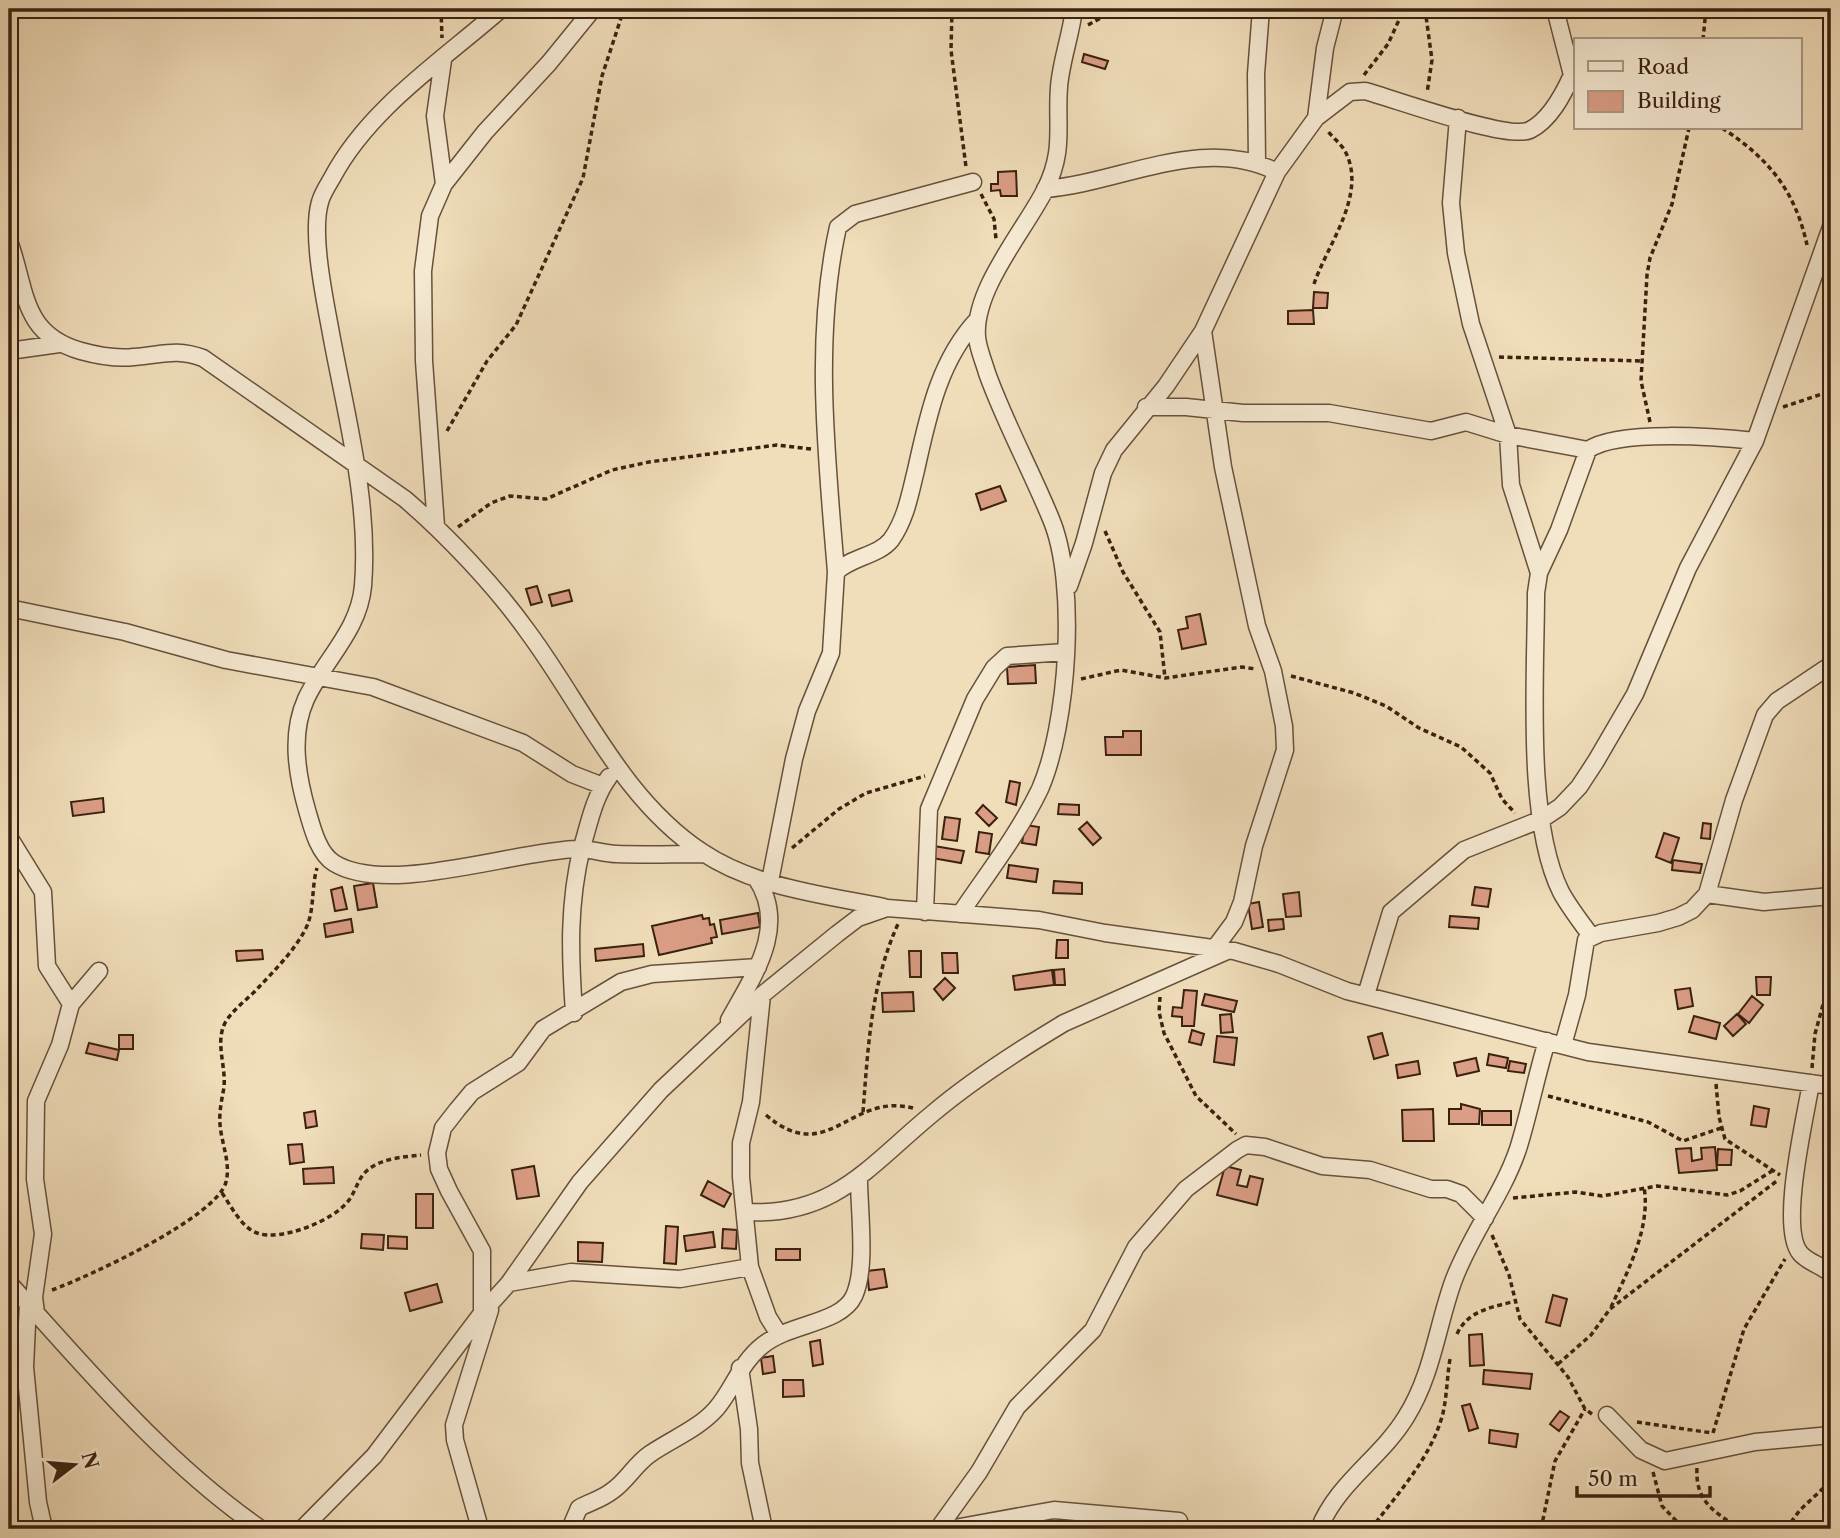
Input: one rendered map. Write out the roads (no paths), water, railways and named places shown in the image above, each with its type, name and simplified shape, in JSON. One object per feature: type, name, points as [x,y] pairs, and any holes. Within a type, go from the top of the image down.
[{"type":"street","points":[[501,9],[443,61],[404,91],[348,149],[319,202],[319,269],[355,465],[363,541],[363,589],[347,634],[305,701],[296,757],[304,798],[321,849],[331,862],[355,874],[376,876],[477,864],[547,850],[582,848],[611,854],[704,853]]},
{"type":"street","points":[[441,532],[424,361],[424,253],[430,216],[444,184],[485,132],[549,63],[593,9]]},
{"type":"street","points":[[960,914],[1039,789],[1051,758],[1062,684],[1068,589],[1063,554],[1052,521],[982,358],[976,338],[978,319],[999,264],[1045,189],[1061,137],[1059,86],[1074,9]]},
{"type":"street","points":[[1257,162],[1256,74],[1261,9]]},
{"type":"street","points":[[1316,118],[1325,48],[1335,9]]},
{"type":"street","points":[[1068,589],[1096,506],[1103,473],[1114,450],[1166,386],[1203,331],[1276,172],[1316,118],[1350,92],[1365,92],[1502,133],[1516,134],[1530,130],[1557,103],[1572,75],[1555,9]]},
{"type":"street","points":[[443,61],[435,116],[444,184]]},
{"type":"street","points":[[1458,118],[1451,203],[1454,240],[1471,324],[1508,435],[1511,485],[1539,573],[1534,822],[1561,892],[1591,936]]},
{"type":"street","points":[[1045,189],[1073,187],[1177,159],[1257,162],[1276,172]]},
{"type":"street","points":[[721,1034],[765,952],[770,926],[763,879],[774,862],[807,711],[831,653],[836,572],[826,451],[825,333],[838,227],[855,214],[973,182]]},
{"type":"street","points":[[1366,995],[1391,912],[1464,850],[1534,822],[1579,787],[1635,694],[1688,568],[1755,442],[1831,227]]},
{"type":"street","points":[[9,241],[30,313],[38,326],[59,344],[103,357],[133,358],[180,350],[203,358],[405,499],[441,532],[527,631],[617,767],[655,813],[704,853],[763,879],[887,908],[1039,920],[1222,950],[1279,964],[1366,995],[1588,1052],[1715,1072],[1831,1086]]},
{"type":"street","points":[[836,572],[889,542],[898,528],[907,511],[927,421],[944,366],[960,338],[978,319]]},
{"type":"street","points":[[746,1212],[793,1211],[824,1199],[859,1179],[933,1113],[1064,1023],[1162,981],[1222,950],[1242,902],[1254,846],[1285,750],[1284,726],[1273,671],[1257,626],[1234,519],[1203,331]]},
{"type":"street","points":[[9,351],[59,344]]},
{"type":"street","points":[[1146,408],[1242,413],[1329,413],[1431,431],[1466,422],[1508,435],[1588,450],[1606,441],[1655,438],[1705,437],[1755,442]]},
{"type":"street","points":[[1539,573],[1559,530],[1588,450]]},
{"type":"street","points":[[9,608],[125,632],[226,660],[373,687],[523,743],[572,774],[603,786]]},
{"type":"street","points":[[925,912],[926,829],[929,809],[975,699],[1000,660],[1007,656],[1065,652]]},
{"type":"street","points":[[1319,1529],[1336,1496],[1382,1449],[1406,1417],[1435,1348],[1453,1283],[1470,1244],[1497,1198],[1518,1148],[1532,1091],[1577,995],[1582,948],[1591,936],[1678,917],[1692,910],[1707,894],[1737,788],[1765,715],[1777,701],[1831,665]]},
{"type":"street","points":[[575,1013],[571,903],[574,874],[603,786],[617,767]]},
{"type":"street","points":[[9,837],[43,892],[47,966],[71,1004]]},
{"type":"street","points":[[1707,894],[1764,902],[1831,896]]},
{"type":"street","points":[[302,1529],[374,1456],[509,1283],[580,1182],[661,1090],[762,995],[858,918],[887,908]]},
{"type":"street","points":[[477,1529],[478,1521],[455,1440],[454,1425],[487,1308],[482,1251],[439,1169],[437,1153],[443,1128],[472,1092],[518,1063],[543,1029],[636,976],[758,967]]},
{"type":"street","points":[[44,1529],[38,1503],[25,1367],[43,1234],[35,1180],[34,1113],[71,1004],[99,971]]},
{"type":"street","points":[[762,995],[751,1102],[741,1143],[741,1177],[750,1267],[768,1317],[778,1333]]},
{"type":"street","points":[[1811,1083],[1792,1198],[1793,1241],[1805,1258],[1831,1274]]},
{"type":"street","points":[[938,1529],[979,1472],[1017,1407],[1093,1330],[1136,1247],[1200,1175],[1246,1145],[1291,1153],[1340,1169],[1389,1174],[1431,1189],[1447,1189],[1461,1194],[1485,1218]]},
{"type":"street","points":[[570,1529],[579,1508],[612,1491],[651,1454],[689,1431],[714,1411],[728,1393],[740,1368],[778,1333],[836,1315],[848,1307],[860,1280],[859,1179]]},
{"type":"street","points":[[509,1283],[572,1272],[680,1279],[750,1267]]},
{"type":"street","points":[[9,1283],[33,1304],[134,1419],[225,1502],[261,1529]]},
{"type":"street","points":[[740,1368],[747,1410],[750,1463],[764,1529]]},
{"type":"street","points":[[1607,1415],[1651,1455],[1665,1461],[1755,1442],[1831,1435]]},
{"type":"street","points":[[949,1529],[1054,1510],[1179,1521]]}]
